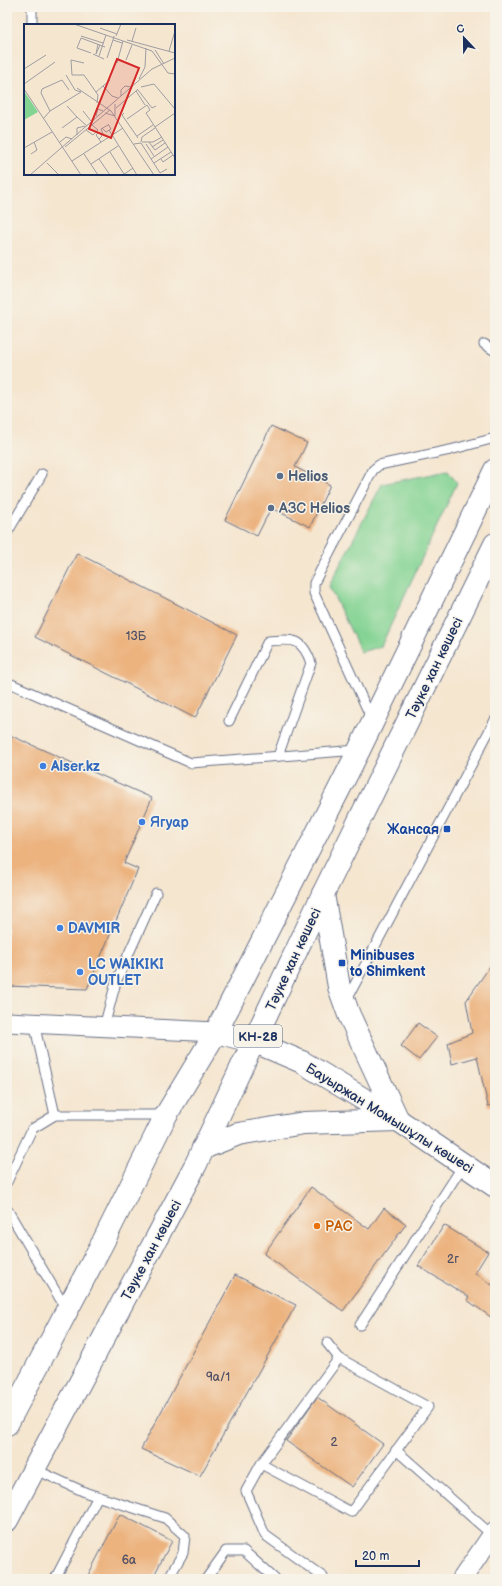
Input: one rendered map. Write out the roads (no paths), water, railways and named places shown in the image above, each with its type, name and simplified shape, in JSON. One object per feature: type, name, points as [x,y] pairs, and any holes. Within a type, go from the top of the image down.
[{"type":"main road","name":"КН-28","points":[[8,1417],[67,1311],[166,1115],[216,1032],[373,722],[495,470]]},
{"type":"main road","name":"Тәуке хан көшесі","points":[[7,1520],[196,1164],[323,894],[495,544]]},
{"type":"main road","points":[[203,1148],[238,1134],[304,1123],[398,1120],[338,987],[323,894]]},
{"type":"main road","name":"Бауыржан Момышұлы көшесі","points":[[216,1032],[254,1042],[302,1062],[398,1120],[495,1186]]},
{"type":"street","points":[[7,1022],[216,1032]]},
{"type":"street","points":[[462,1579],[494,1535]]},
{"type":"lane","points":[[32,7],[32,24]]},
{"type":"lane","points":[[484,344],[495,351]]},
{"type":"lane","points":[[373,722],[314,593],[314,583],[373,470],[379,465],[450,450],[495,438]]},
{"type":"lane","points":[[7,533],[42,474]]},
{"type":"lane","points":[[230,721],[268,640],[296,641],[306,649],[311,663],[278,756]]},
{"type":"lane","points":[[7,682],[191,763],[359,750]]},
{"type":"lane","points":[[345,1003],[495,720]]},
{"type":"lane","points":[[104,1027],[116,982],[156,893]]},
{"type":"lane","points":[[34,1023],[55,1115]]},
{"type":"lane","points":[[7,1182],[32,1129],[55,1115],[166,1115]]},
{"type":"lane","points":[[360,1325],[464,1164]]},
{"type":"lane","points":[[7,1208],[67,1311]]},
{"type":"lane","points":[[261,1464],[351,1512],[428,1407],[339,1358],[327,1343]]},
{"type":"lane","points":[[323,1577],[265,1535],[246,1491],[261,1464],[339,1358]]},
{"type":"lane","points":[[396,1450],[494,1535]]},
{"type":"lane","points":[[34,1469],[98,1496],[165,1518],[185,1536],[183,1553],[168,1579]]},
{"type":"lane","points":[[55,1579],[98,1496]]},
{"type":"lane","points":[[206,1579],[226,1551],[244,1551],[275,1579]]},
{"type":"place","name":"Helios","points":[[280,476]]},
{"type":"place","name":"АЗС Helios","points":[[271,508]]},
{"type":"place","name":"Alser.kz","points":[[43,766]]},
{"type":"place","name":"Ягуар","points":[[142,822]]},
{"type":"place","name":"Жансая","points":[[447,829]]},
{"type":"place","name":"DAVMIR","points":[[60,928]]},
{"type":"place","name":"Minibuses to Shimkent","points":[[342,963]]},
{"type":"place","name":"LC WAIKIKI OUTLET","points":[[80,972]]},
{"type":"place","name":"РАС","points":[[317,1226]]}]
